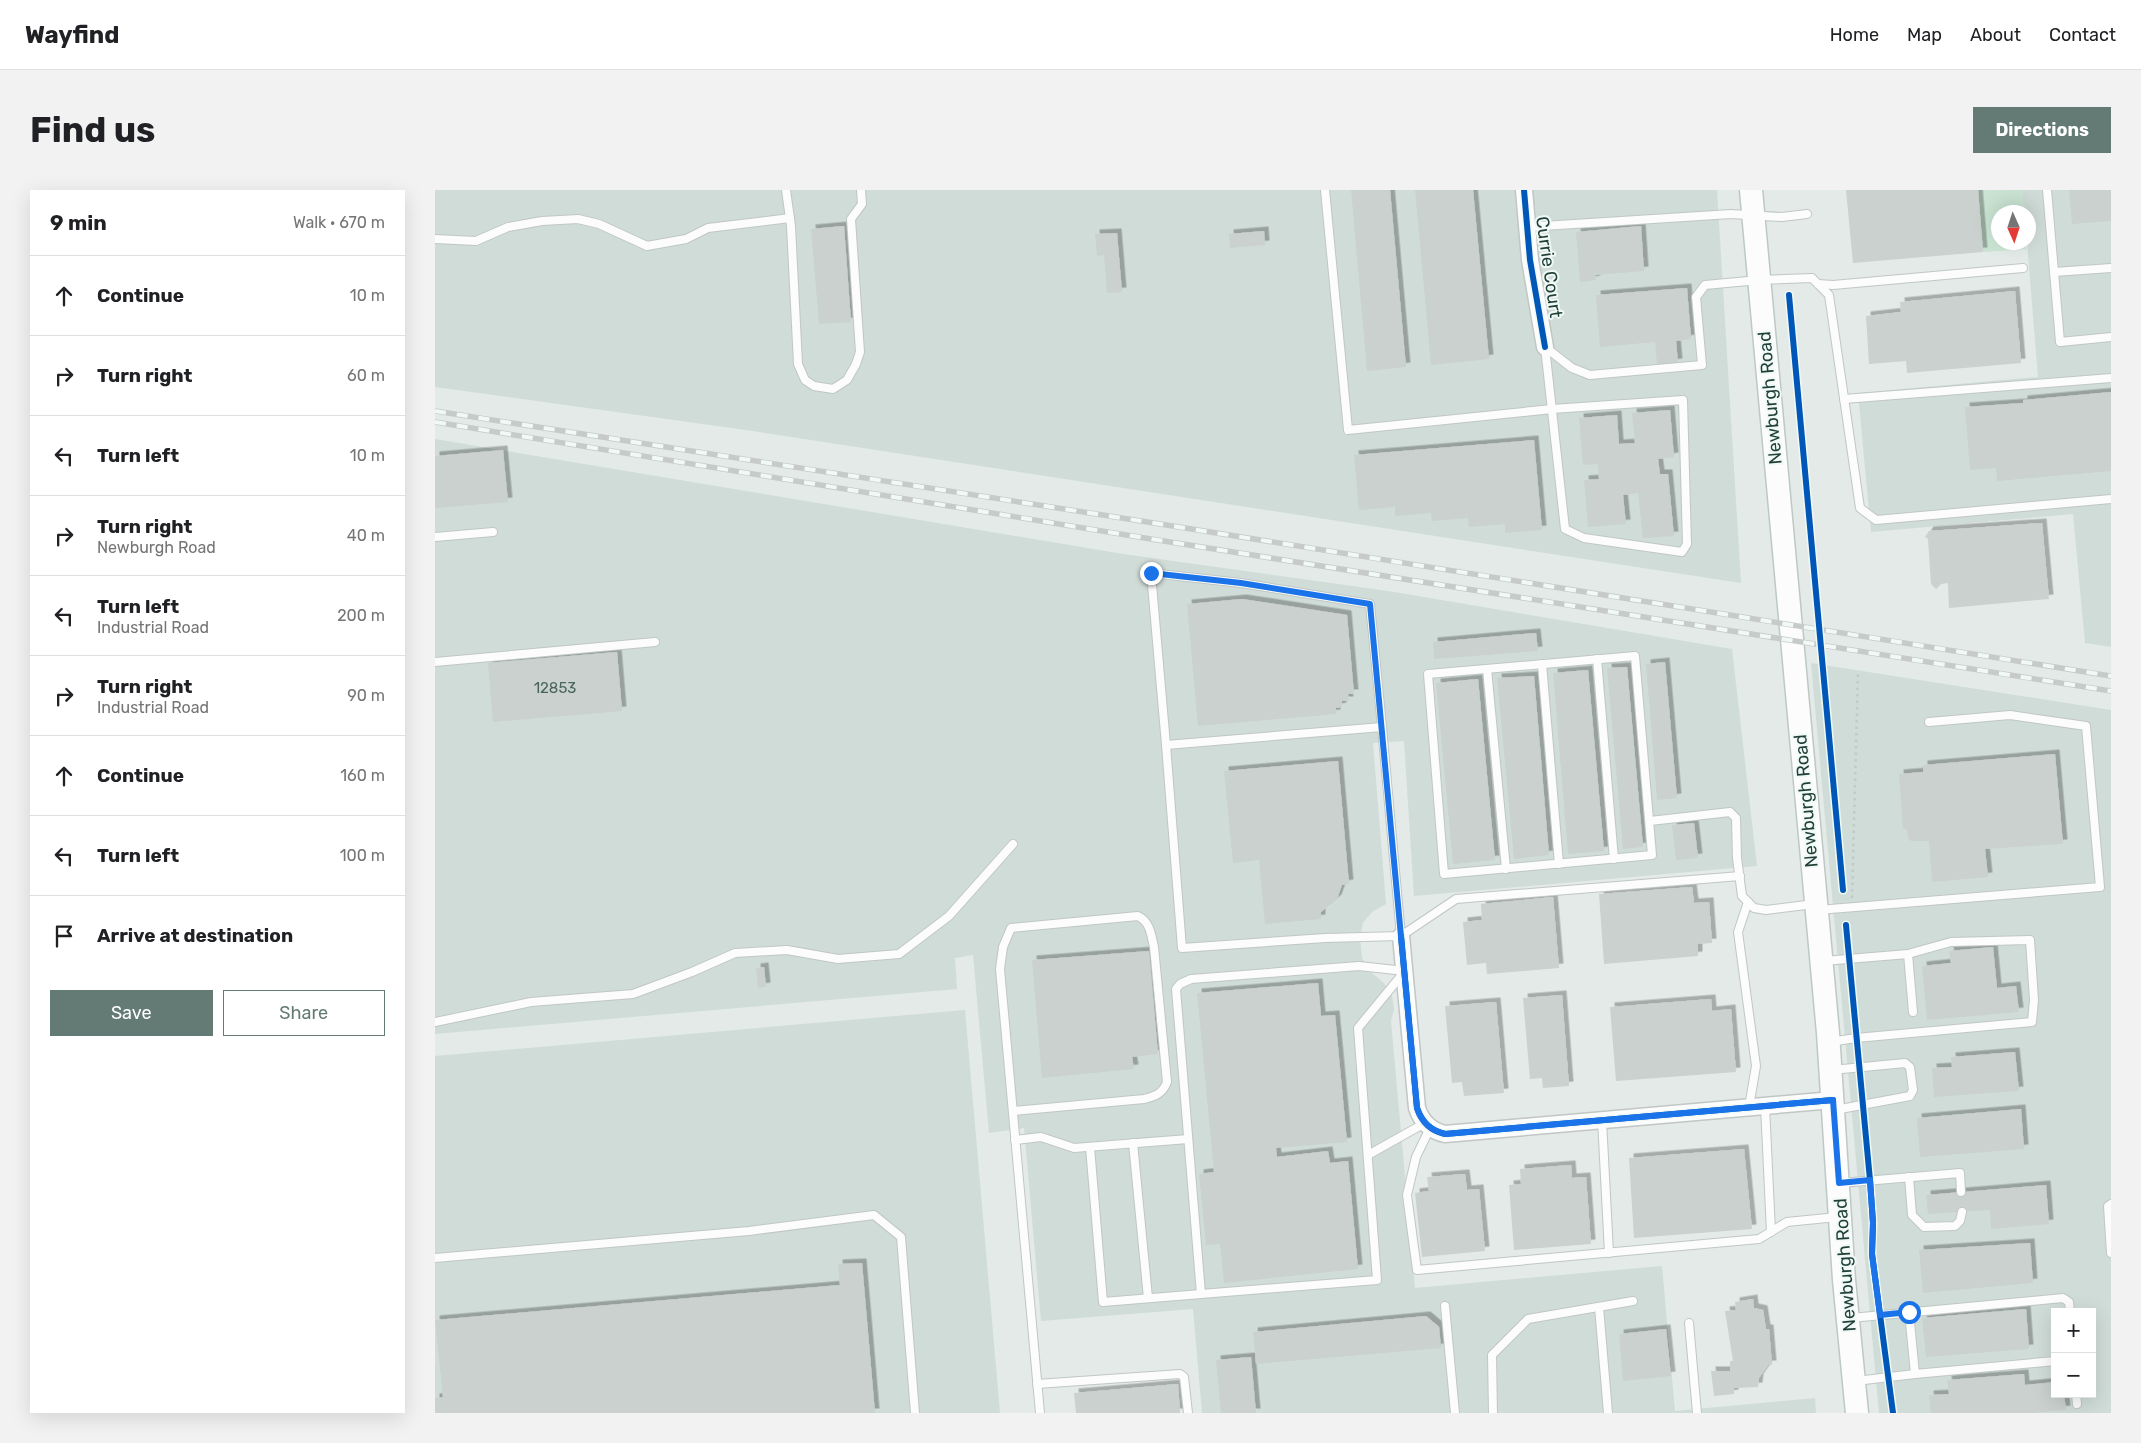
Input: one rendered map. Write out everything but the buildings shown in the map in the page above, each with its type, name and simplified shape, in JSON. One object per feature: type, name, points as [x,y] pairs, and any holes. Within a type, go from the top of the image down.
[{"type":"main road","name":"Newburgh Road","points":[[1751,190],[1821,961],[1857,1413]]},
{"type":"street","name":"Currie Court","points":[[1524,190],[1530,260],[1545,347]]},
{"type":"street","points":[[1401,936],[1417,1108],[1427,1126],[1445,1134],[1757,1107],[1833,1105]]},
{"type":"lane","points":[[786,190],[790,218],[798,364],[805,380],[814,386],[833,389],[847,380],[860,352],[851,219],[862,204],[861,190]]},
{"type":"lane","points":[[1325,190],[1348,430],[1552,408],[1683,400],[1687,544],[1682,552],[1584,538],[1565,529],[1552,408],[1545,347]]},
{"type":"lane","points":[[2047,190],[2060,342],[2111,337]]},
{"type":"lane","points":[[1527,227],[1731,214],[1754,217],[1782,217],[1807,214]]},
{"type":"lane","points":[[435,239],[476,241],[508,226],[542,221],[578,219],[599,224],[647,246],[685,239],[708,228],[790,218]]},
{"type":"lane","points":[[1818,284],[2023,268]]},
{"type":"lane","points":[[2054,272],[2111,268]]},
{"type":"lane","points":[[1545,347],[1572,368],[1590,375],[1702,365],[1696,297],[1705,285],[1812,278],[1829,295],[1860,508],[1876,520],[2111,499]]},
{"type":"lane","points":[[1844,399],[2111,378]]},
{"type":"lane","points":[[435,537],[493,532]]},
{"type":"lane","points":[[1401,936],[1370,604],[1241,583],[1151,573],[1182,948],[1325,938],[1401,936],[1456,899],[1740,876]]},
{"type":"lane","points":[[435,662],[655,642]]},
{"type":"lane","points":[[1635,656],[1652,855],[1444,874],[1428,674],[1597,659],[1635,656]]},
{"type":"lane","points":[[1597,659],[1614,859]]},
{"type":"lane","points":[[1542,664],[1559,864]]},
{"type":"lane","points":[[1487,669],[1506,869]]},
{"type":"lane","points":[[1650,821],[1730,812],[1737,818],[1742,896],[1754,908],[1766,910],[1851,907],[2100,887],[2085,726],[2010,715],[1929,722]]},
{"type":"lane","points":[[1166,745],[1382,727]]},
{"type":"lane","points":[[435,1022],[531,1002],[633,994],[692,972],[735,953],[787,950],[838,959],[899,954],[949,916],[1013,844]]},
{"type":"lane","points":[[1748,902],[1738,932],[1756,1066],[1757,1107],[1771,1232]]},
{"type":"lane","points":[[1013,1112],[1145,1099],[1156,1096],[1165,1089],[1167,1082],[1154,947],[1150,929],[1145,920],[1138,916],[1011,928],[1003,947],[1000,969],[1040,1413]]},
{"type":"lane","points":[[1821,961],[1908,954],[1951,942],[2029,940],[2034,1000],[2033,1022],[1828,1042]]},
{"type":"lane","points":[[1908,954],[1913,1012]]},
{"type":"lane","points":[[1201,1294],[1176,989],[1191,979],[1359,966],[1405,971]]},
{"type":"lane","points":[[1090,1146],[1103,1302],[1377,1280],[1358,1028],[1405,971]]},
{"type":"lane","points":[[1830,1070],[1905,1063],[1910,1067],[1913,1090],[1910,1096],[1833,1105]]},
{"type":"lane","points":[[1603,1120],[1609,1253]]},
{"type":"lane","points":[[1367,1155],[1427,1126]]},
{"type":"lane","points":[[1427,1126],[1416,1157],[1407,1195],[1417,1270],[1759,1239],[1787,1222],[1841,1216]]},
{"type":"lane","points":[[1015,1140],[1041,1137],[1074,1148],[1188,1139]]},
{"type":"lane","points":[[1133,1143],[1148,1298]]},
{"type":"lane","points":[[1839,1183],[1959,1172],[1961,1192]]},
{"type":"lane","points":[[1909,1177],[1912,1215],[1924,1227],[1955,1226],[1960,1221],[1962,1212]]},
{"type":"lane","points":[[2111,1204],[2108,1206],[2111,1253]]},
{"type":"lane","points":[[435,1258],[749,1231],[875,1215],[901,1237],[915,1413]]},
{"type":"lane","points":[[1848,1318],[2063,1298],[2069,1302],[2070,1308]]},
{"type":"lane","points":[[1493,1413],[1492,1355],[1528,1319],[1633,1301]]},
{"type":"lane","points":[[1445,1306],[1455,1413]]},
{"type":"lane","points":[[1599,1307],[1608,1413]]},
{"type":"lane","points":[[1909,1312],[1915,1374]]},
{"type":"lane","points":[[1689,1323],[1697,1413]]},
{"type":"lane","points":[[1854,1382],[1915,1374],[2051,1361]]},
{"type":"lane","points":[[1037,1384],[1180,1374],[1184,1377],[1188,1413]]},
{"type":"lane","points":[[2076,1398],[2077,1404]]},
{"type":"path","points":[[1851,907],[1858,672]]},
{"type":"shaded area","points":[[435,190],[1717,190],[1741,583],[746,430],[435,387]]},
{"type":"shaded area","points":[[2022,190],[2111,190],[2111,647],[2085,643],[2073,514],[1871,532],[1858,393],[2038,377],[2028,250],[2036,250],[2036,205],[2023,205]]},
{"type":"shaded area","points":[[435,439],[1123,554],[1388,591],[1732,649],[1757,866],[1414,896],[1404,741],[1373,743],[1386,904],[1372,912],[1363,923],[1360,937],[1362,958],[1372,973],[1384,983],[1392,996],[1394,1009],[1391,1021],[1415,1288],[1662,1266],[1675,1411],[1815,1398],[1816,1413],[1202,1413],[1193,1309],[1041,1321],[1024,1128],[989,1133],[973,955],[955,958],[957,989],[435,1034]]},
{"type":"shaded area","points":[[1811,663],[2111,710],[2111,1413],[1879,1413]]},
{"type":"shaded area","points":[[965,1010],[1000,1413],[435,1413],[435,1056]]},
{"type":"green space","points":[[1978,190],[2022,190],[2023,205],[1991,205],[1991,250],[2012,250],[1983,252]]},
{"type":"railway","points":[[435,411],[1154,523],[2111,676]]},
{"type":"railway","points":[[435,422],[1151,539],[2111,691]]},
{"type":"cycle path","points":[[1524,190],[1530,260],[1545,347]]},
{"type":"cycle path","points":[[1789,295],[1843,890]]},
{"type":"cycle path","points":[[1846,925],[1870,1180],[1873,1223],[1872,1254],[1893,1413]]},
{"type":"cycle path","points":[[1401,936],[1417,1108],[1424,1122],[1440,1133],[1833,1100]]},
{"type":"route","points":[[1151,573],[1241,583],[1370,604],[1417,1108],[1420,1116],[1430,1128],[1445,1134],[1833,1100],[1839,1183],[1870,1180],[1873,1223],[1872,1254],[1880,1315],[1909,1312]]}]
